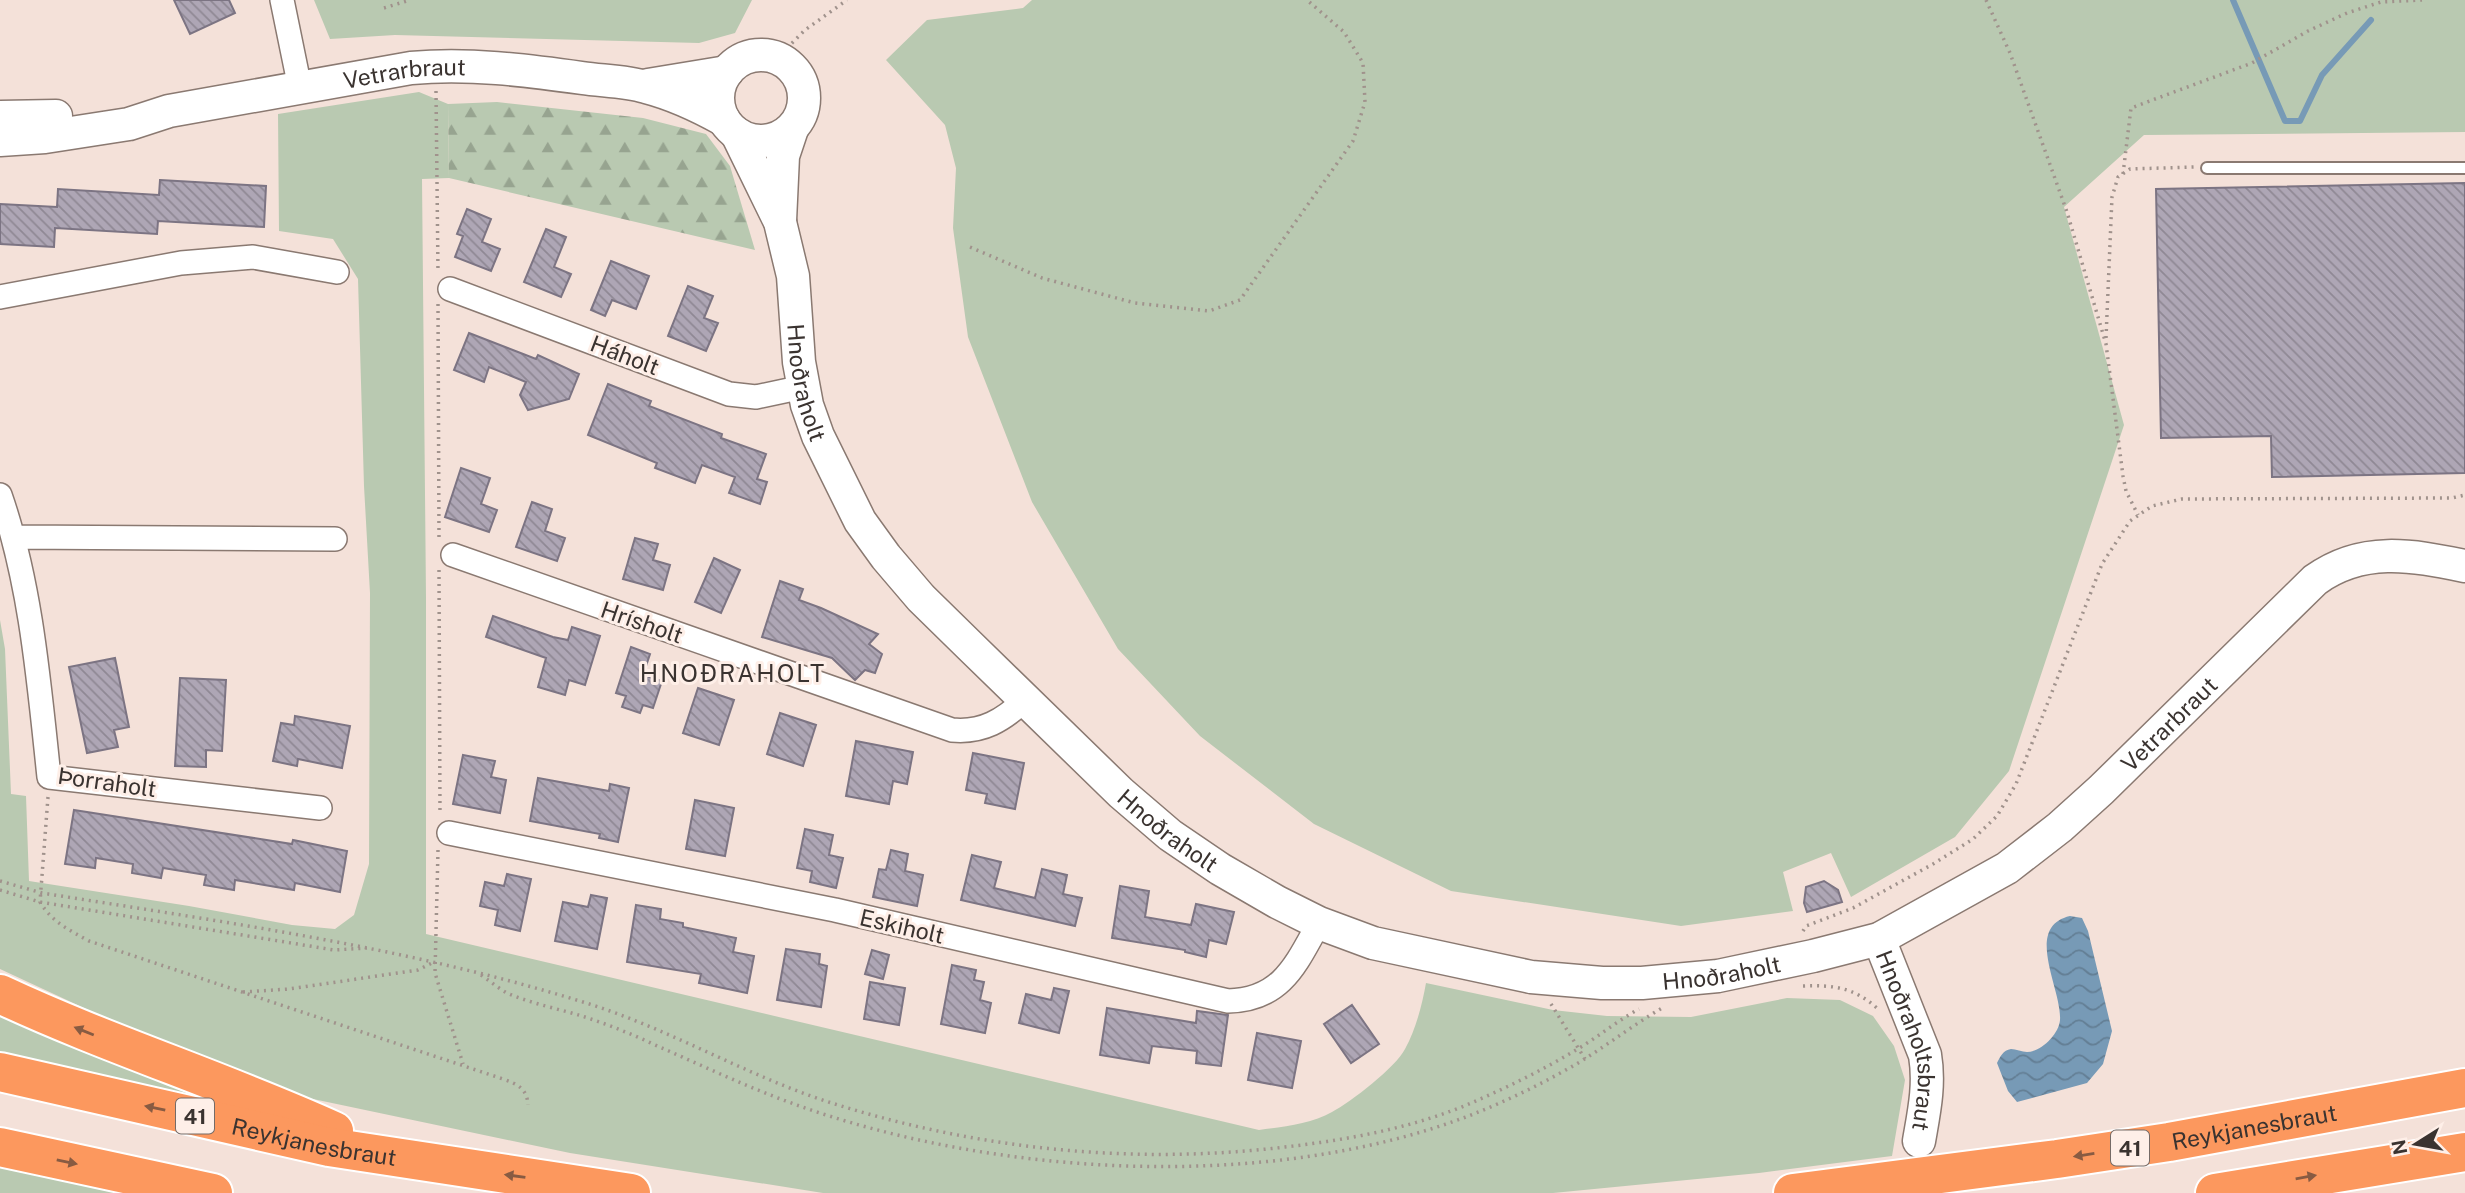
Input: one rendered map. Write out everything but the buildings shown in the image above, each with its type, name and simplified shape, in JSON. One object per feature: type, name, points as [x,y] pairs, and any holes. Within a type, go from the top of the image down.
[{"type":"highway","points":[[0,994],[46,1016],[264,1099],[390,1156]]},
{"type":"highway","name":"Reykjanesbraut","points":[[0,1073],[329,1147],[631,1193]]},
{"type":"highway","name":"Reykjanesbraut","points":[[1793,1193],[2082,1156],[2465,1088]]},
{"type":"highway","points":[[0,1147],[213,1193]]},
{"type":"highway","points":[[2215,1193],[2465,1152]]},
{"type":"street","points":[[282,0],[300,88]]},
{"type":"street","name":"Vetrarbraut","points":[[644,86],[727,72],[745,58],[755,55],[776,58]]},
{"type":"street","points":[[776,58],[792,68],[803,86],[804,107],[792,129]]},
{"type":"street","name":"Vetrarbraut","points":[[0,140],[45,137],[129,124],[169,111],[436,66],[510,69],[644,86],[704,109],[748,140],[760,142],[783,136],[792,129]]},
{"type":"street","points":[[727,72],[720,83],[718,96],[719,108],[731,127]]},
{"type":"street","name":"Vetrarbraut","points":[[0,117],[32,118],[128,109],[169,111]]},
{"type":"street","name":"Hnoðraholt","points":[[731,127],[780,222],[793,276],[803,387],[818,436],[867,530],[921,598],[1121,793],[1170,835],[1220,869],[1319,923],[1373,943],[1531,977],[1602,983],[1642,983],[1718,976],[1879,939]]},
{"type":"street","name":"Hnoðraholt","points":[[780,222],[783,156],[792,129]]},
{"type":"street","points":[[0,297],[181,263],[253,257],[337,272]]},
{"type":"street","name":"Háholt","points":[[442,286],[729,394],[756,397],[803,387]]},
{"type":"street","name":"Þorraholt","points":[[0,495],[14,537],[37,673],[49,777],[320,807]]},
{"type":"street","points":[[14,537],[335,540]]},
{"type":"street","name":"Hrísholt","points":[[444,555],[952,730],[973,731],[990,726],[1026,700]]},
{"type":"street","name":"Vetrarbraut","points":[[1879,939],[2007,868],[2060,827],[2328,570],[2358,558],[2385,555],[2465,566]]},
{"type":"street","name":"Eskiholt","points":[[442,831],[835,910],[1228,1001],[1248,999],[1278,986],[1295,966],[1319,923]]},
{"type":"street","name":"Hnoðraholtsbraut","points":[[1879,939],[1925,1055],[1927,1090],[1919,1141]]},
{"type":"lane","points":[[2207,169],[2465,168]]},
{"type":"path","points":[[384,8],[410,0]]},
{"type":"path","points":[[776,58],[805,30],[847,0]]},
{"type":"path","points":[[970,247],[1042,278],[1135,303],[1209,311],[1240,300],[1353,141],[1365,102],[1363,62],[1344,32],[1307,0]]},
{"type":"path","points":[[1986,0],[2010,53],[2067,212],[2106,344],[2123,476],[2126,491],[2138,515]]},
{"type":"path","points":[[2123,174],[2131,108],[2264,57],[2308,31],[2347,13],[2381,2],[2422,0]]},
{"type":"path","points":[[436,66],[442,286],[444,555],[442,831],[434,962],[463,1065]]},
{"type":"path","points":[[2106,344],[2112,197],[2118,177],[2130,169],[2207,169]]},
{"type":"path","points":[[1853,908],[1973,839],[1997,816],[2016,784],[2102,564],[2130,521],[2138,515],[2152,506],[2182,499],[2452,498],[2465,495]]},
{"type":"path","points":[[49,777],[40,902],[62,927],[89,941],[519,1085],[527,1095],[528,1105]]},
{"type":"path","points":[[0,881],[42,893],[374,948],[477,972],[609,1010],[771,1080],[835,1104],[916,1127],[1036,1148],[1147,1156],[1252,1151],[1334,1142],[1413,1124],[1462,1106],[1578,1049],[1618,1020],[1641,1008]]},
{"type":"path","points":[[0,890],[40,902],[334,950],[374,948]]},
{"type":"path","points":[[240,993],[289,989],[418,970],[434,962]]},
{"type":"path","points":[[477,972],[506,992],[632,1034],[796,1105],[845,1120],[930,1142],[1027,1159],[1123,1166],[1214,1167],[1289,1160],[1347,1151],[1418,1133],[1471,1115],[1585,1059],[1664,1007]]},
{"type":"path","points":[[1545,994],[1585,1059]]},
{"type":"green space","points":[[314,0],[752,0],[735,33],[699,43],[395,35],[330,39]]},
{"type":"green space","points":[[1032,0],[2465,0],[2465,132],[2144,135],[2064,207],[2124,425],[2009,771],[1955,837],[1851,897],[1831,853],[1783,872],[1793,911],[1681,926],[1451,891],[1314,824],[1200,736],[1118,649],[1032,502],[968,337],[953,228],[956,168],[945,125],[886,60],[927,20],[1023,8]]},
{"type":"green space","points":[[419,92],[448,104],[449,178],[422,179],[426,934],[1259,1130],[1297,1124],[1324,1116],[1372,1084],[1400,1056],[1409,1041],[1426,983],[1553,1010],[1607,1016],[1691,1017],[1787,998],[1840,1000],[1873,1016],[1894,1046],[1905,1080],[1892,1156],[1759,1173],[1553,1193],[823,1193],[570,1153],[294,1095],[168,1047],[0,969],[0,620],[5,649],[11,794],[26,796],[29,881],[292,925],[335,929],[354,915],[369,864],[370,593],[358,279],[333,239],[279,231],[278,114]]},
{"type":"green space","points":[[497,102],[643,118],[706,134],[730,166],[755,250],[449,178],[448,104]]},
{"type":"green space","points":[[0,1011],[270,1120],[0,1070]]},
{"type":"green space","points":[[0,1163],[143,1193],[0,1193]]},
{"type":"water","points":[[2070,916],[2082,918],[2088,931],[2112,1031],[2103,1064],[2087,1083],[2017,1102],[2008,1091],[1997,1063],[2008,1050],[2027,1052],[2038,1049],[2048,1041],[2059,1025],[2059,1007],[2047,946],[2049,933],[2056,922]]},
{"type":"waterway","points":[[2233,0],[2285,121],[2300,121],[2322,75],[2371,20]]},
{"type":"district","name":"HNOÐRAHOLT","points":[[733,673]]}]
